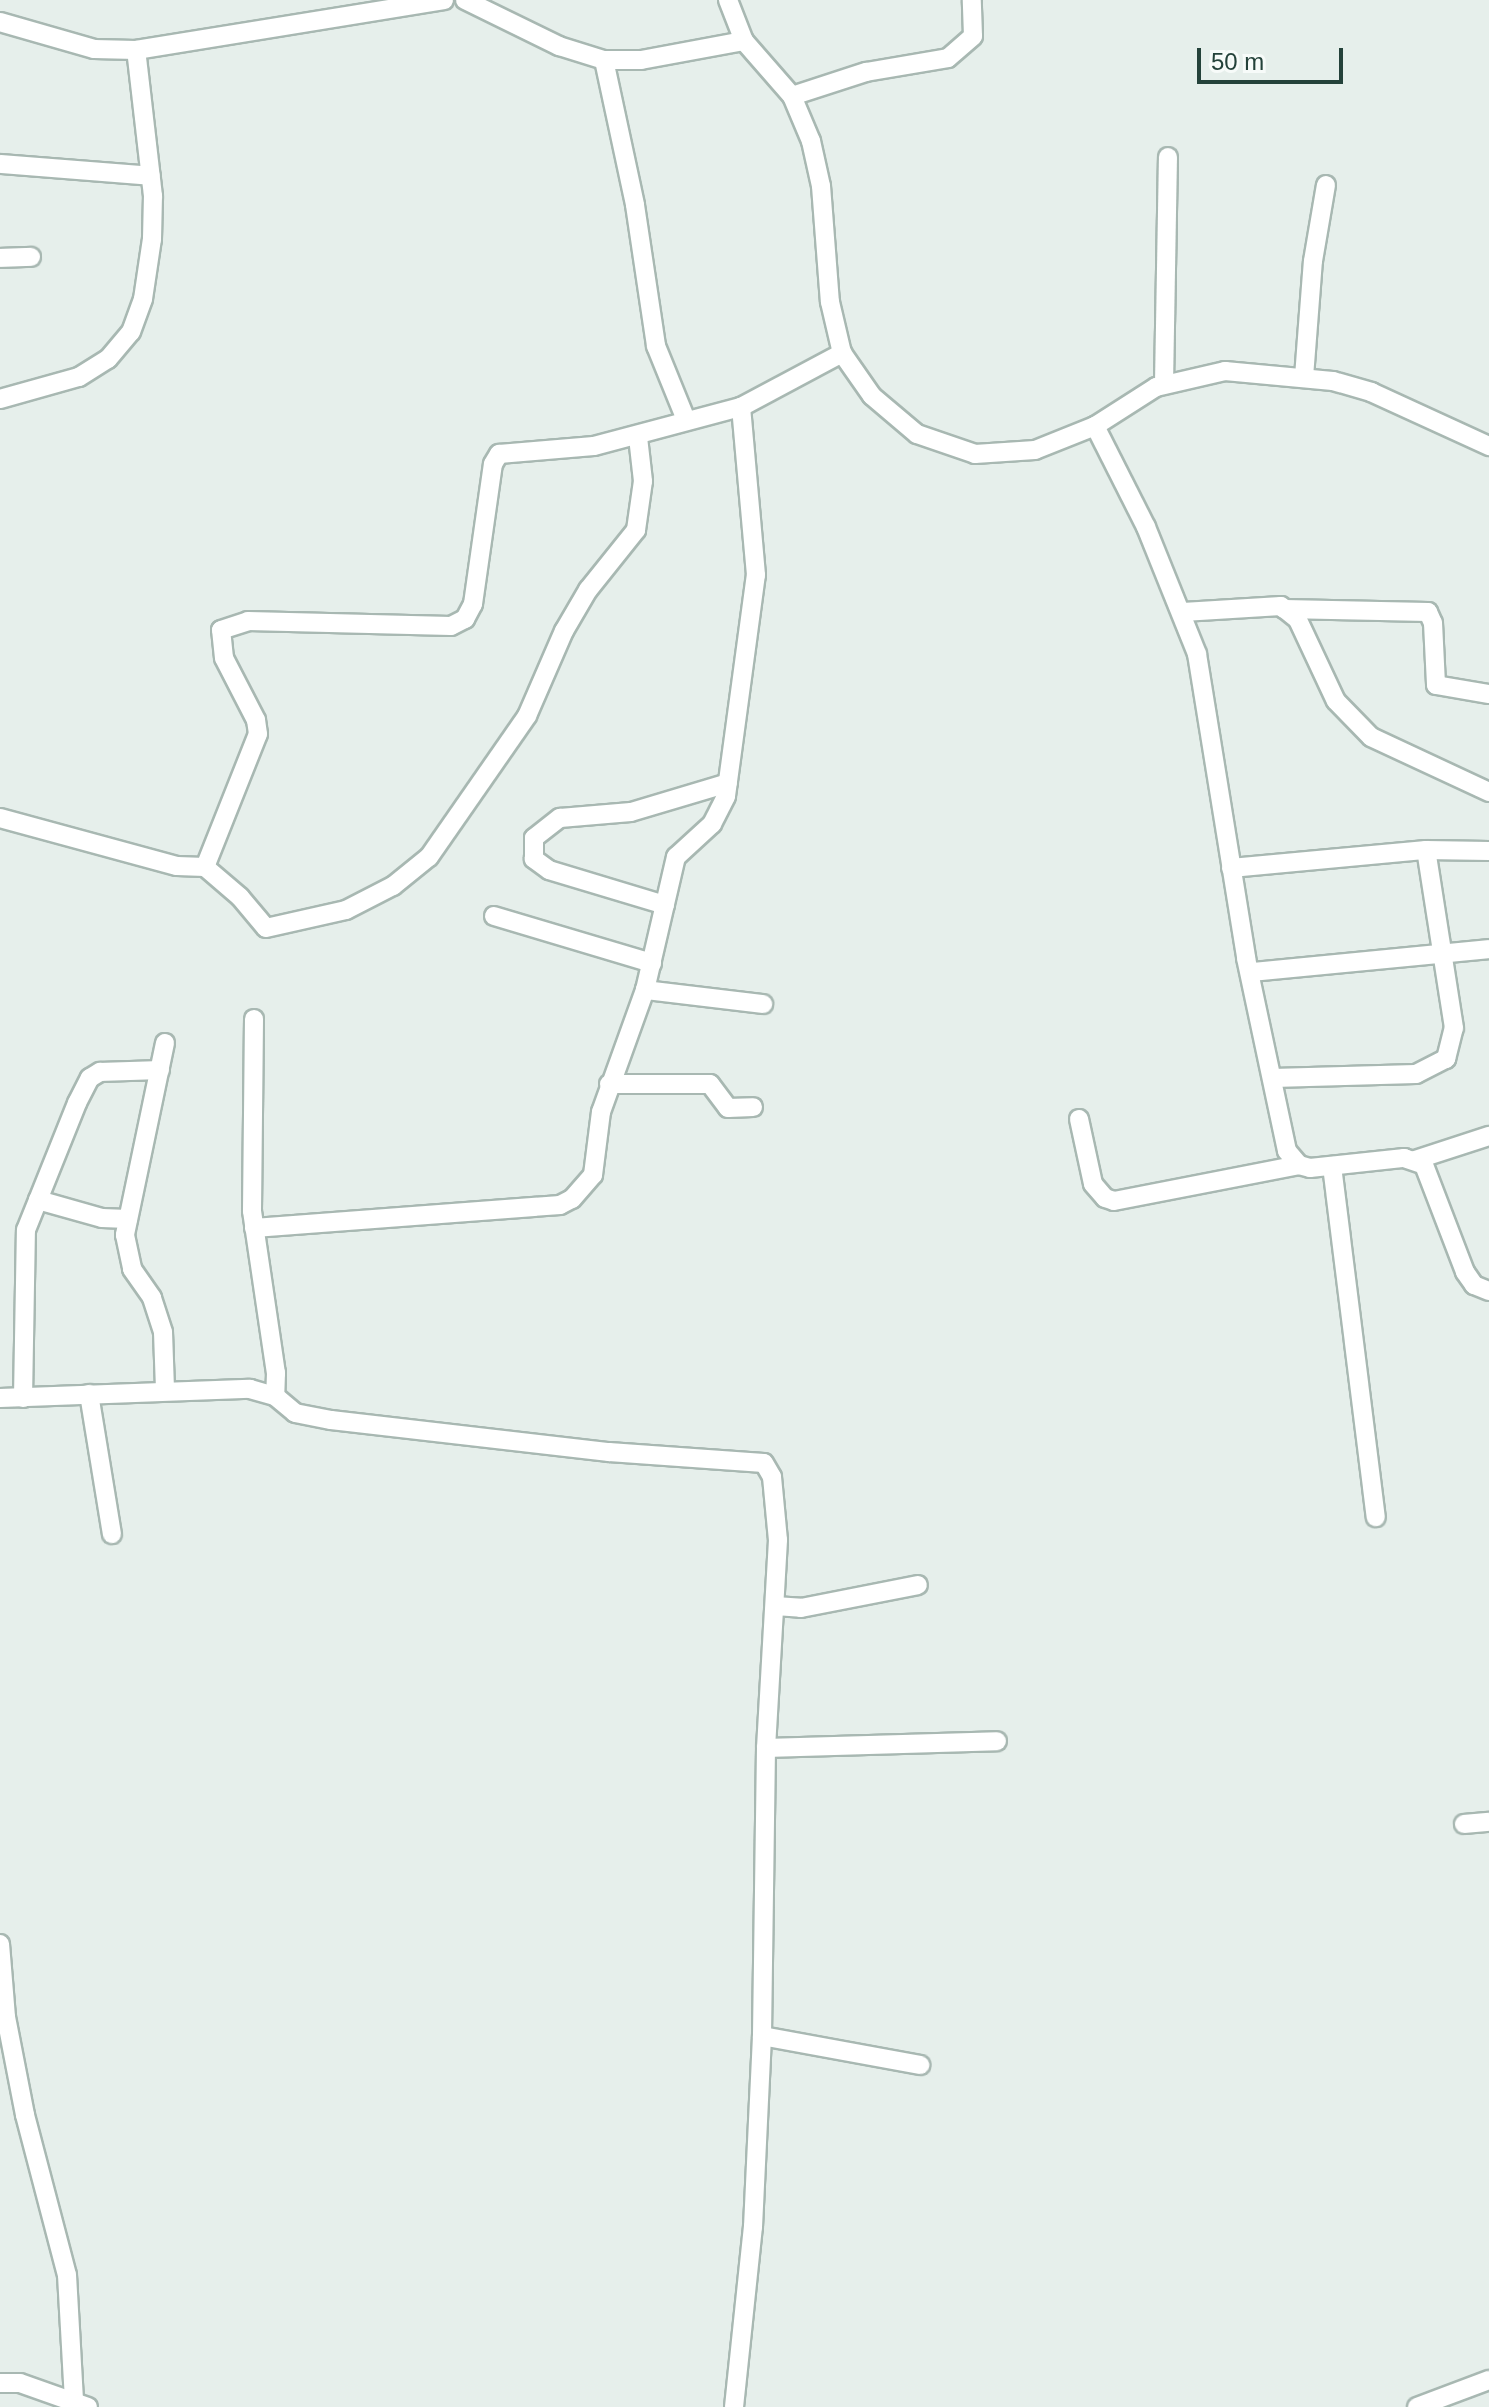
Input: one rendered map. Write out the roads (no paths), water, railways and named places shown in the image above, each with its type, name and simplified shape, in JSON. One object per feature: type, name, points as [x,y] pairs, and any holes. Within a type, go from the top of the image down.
[{"type":"street","points":[[324,0],[324,19]]},
{"type":"street","points":[[0,22],[94,49],[136,50],[444,0]]},
{"type":"street","points":[[465,0],[559,46],[604,60],[656,58],[744,41]]},
{"type":"street","points":[[728,0],[744,41],[792,96],[816,159],[830,302],[842,353],[872,396],[900,422],[940,446],[975,454],[1035,450],[1095,426],[1164,384],[1225,371],[1304,377],[1371,392],[1489,446]]},
{"type":"street","points":[[792,96],[866,72],[948,58],[973,36],[972,0]]},
{"type":"street","points":[[0,399],[79,377],[108,359],[131,332],[143,299],[152,239],[151,176],[136,50]]},
{"type":"street","points":[[604,60],[635,205],[656,346],[686,420]]},
{"type":"street","points":[[1164,384],[1168,157]]},
{"type":"street","points":[[0,164],[151,176]]},
{"type":"street","points":[[1304,377],[1313,261],[1326,185]]},
{"type":"street","points":[[0,258],[31,257]]},
{"type":"street","points":[[205,867],[258,734],[256,720],[224,658],[221,630],[248,621],[451,626],[465,619],[473,604],[493,464],[499,454],[638,437],[686,420],[741,407],[842,353]]},
{"type":"street","points":[[254,1228],[560,1205],[572,1199],[593,1175],[609,1084],[645,990],[676,857],[722,811],[728,783],[756,575],[741,407]]},
{"type":"street","points":[[1095,426],[1183,612],[1197,654],[1231,868],[1273,1078],[1281,1135],[1299,1165]]},
{"type":"street","points":[[0,818],[177,866],[205,867],[240,897],[266,928],[346,910],[393,886],[429,857],[527,716],[564,631],[588,590],[636,530],[643,481],[638,437]]},
{"type":"street","points":[[1183,612],[1267,604],[1284,609],[1428,612],[1433,623],[1436,685],[1489,694]]},
{"type":"street","points":[[1284,609],[1298,620],[1336,701],[1371,737],[1489,792]]},
{"type":"street","points":[[665,905],[549,870],[534,859],[534,838],[560,818],[631,812],[728,783]]},
{"type":"street","points":[[1231,868],[1426,850],[1489,851]]},
{"type":"street","points":[[1273,1078],[1416,1074],[1446,1059],[1454,1028],[1426,850]]},
{"type":"street","points":[[494,916],[652,963]]},
{"type":"street","points":[[1252,972],[1489,949]]},
{"type":"street","points":[[645,990],[763,1004]]},
{"type":"street","points":[[254,1019],[254,1228],[275,1396]]},
{"type":"street","points":[[165,1043],[143,1167],[128,1219],[132,1269],[152,1298],[163,1332],[165,1389]]},
{"type":"street","points":[[23,1398],[23,1259],[38,1200],[90,1078],[114,1069],[160,1070]]},
{"type":"street","points":[[609,1084],[710,1084],[728,1108],[753,1107]]},
{"type":"street","points":[[1079,1119],[1093,1184],[1105,1198],[1114,1201],[1299,1165],[1332,1166],[1415,1160],[1459,1142],[1489,1136]]},
{"type":"street","points":[[1415,1160],[1433,1181],[1465,1272],[1474,1285],[1489,1291]]},
{"type":"street","points":[[1332,1166],[1376,1517]]},
{"type":"street","points":[[38,1200],[102,1218],[128,1219]]},
{"type":"street","points":[[0,1398],[165,1389],[250,1389],[275,1396],[295,1413],[331,1420],[609,1452],[764,1463],[775,1489],[775,1606],[766,1748],[762,2036],[753,2227],[734,2407]]},
{"type":"street","points":[[89,1394],[112,1534]]},
{"type":"street","points":[[775,1606],[801,1608],[918,1585]]},
{"type":"street","points":[[766,1748],[997,1741]]},
{"type":"street","points":[[1464,1824],[1489,1822]]},
{"type":"street","points":[[0,1944],[6,2017],[25,2115],[67,2275],[81,2404],[20,2383],[0,2383]]},
{"type":"street","points":[[762,2036],[920,2065]]},
{"type":"street","points":[[1417,2407],[1489,2380]]}]
